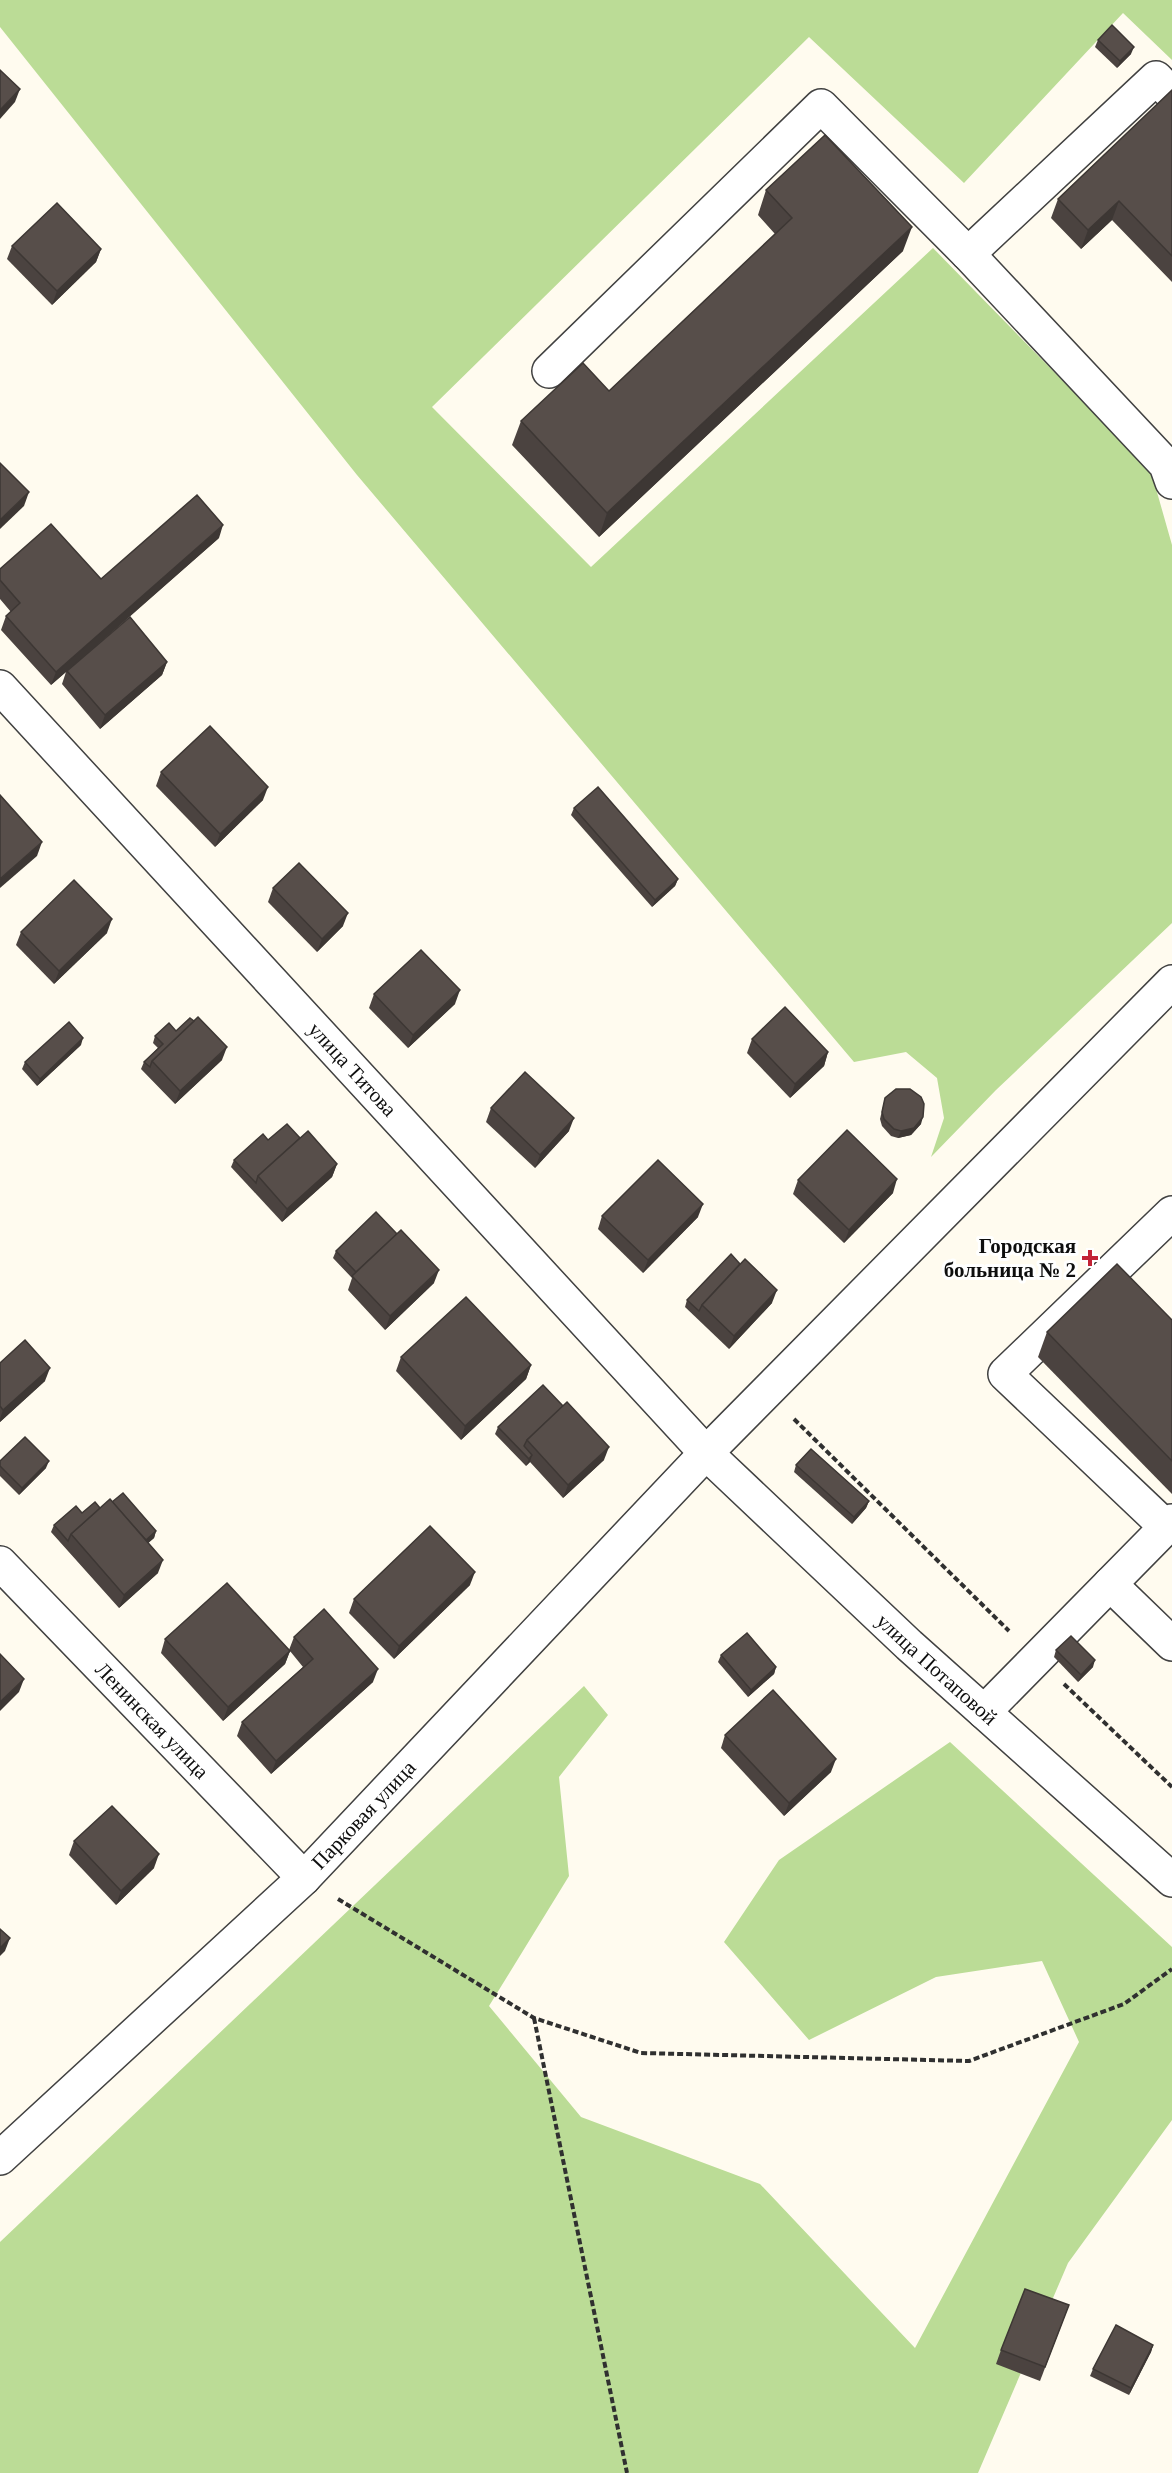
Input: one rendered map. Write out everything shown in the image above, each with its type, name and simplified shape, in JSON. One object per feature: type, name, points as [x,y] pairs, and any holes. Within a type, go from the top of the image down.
[{"type":"street","points":[[968,254],[1156,78],[1172,94]]},
{"type":"street","points":[[549,371],[821,106],[968,254],[1170,468]]},
{"type":"street","name":"улица Титова","points":[[0,687],[706,1453]]},
{"type":"street","name":"Парковая улица","points":[[0,2158],[304,1878],[706,1453],[1172,982]]},
{"type":"street","points":[[984,1712],[1169,1524],[1005,1374],[1172,1213]]},
{"type":"street","name":"улица Потаповой","points":[[706,1453],[901,1637],[1172,1880]]},
{"type":"street","name":"Ленинская улица","points":[[0,1563],[304,1878]]},
{"type":"street","points":[[1110,1584],[1172,1644]]},
{"type":"path","points":[[766,1392],[870,1492],[978,1601]]},
{"type":"path","points":[[1037,1659],[1172,1787]]},
{"type":"path","points":[[304,1878],[534,2018],[641,2053],[969,2061],[1124,2004],[1172,1969]]},
{"type":"path","points":[[534,2018],[627,2473]]},
{"type":"green space","points":[[0,0],[1172,0],[1172,60],[1123,13],[964,183],[809,37],[432,407],[591,567],[933,248],[1151,471],[1172,545],[1172,923],[996,1090],[931,1157],[944,1118],[937,1078],[906,1052],[854,1062],[357,475],[0,27]]},
{"type":"green space","points":[[584,1686],[608,1715],[559,1777],[569,1876],[489,2006],[581,2117],[760,2184],[915,2348],[1079,2042],[1042,1961],[936,1977],[809,2040],[724,1942],[779,1860],[950,1742],[1172,1947],[1172,2120],[1068,2263],[978,2473],[0,2473],[0,2242]]},
{"type":"building","points":[[1112,25],[1134,47],[1120,61],[1098,40]]},
{"type":"building","points":[[0,70],[20,89],[0,110]]},
{"type":"building","points":[[1172,90],[1172,256],[1119,201],[1088,230],[1058,199]]},
{"type":"building","points":[[825,135],[912,227],[607,513],[521,421],[583,363],[609,391],[792,218],[766,190]]},
{"type":"building","points":[[57,203],[101,249],[57,291],[12,246]]},
{"type":"building","points":[[0,463],[29,492],[0,520]]},
{"type":"building","points":[[197,495],[223,525],[56,672],[6,616],[20,603],[0,580],[0,569],[51,524],[101,579]]},
{"type":"building","points":[[130,617],[167,662],[105,715],[67,671]]},
{"type":"building","points":[[210,726],[268,787],[220,834],[161,772]]},
{"type":"building","points":[[598,787],[678,879],[655,900],[574,808]]},
{"type":"building","points":[[0,795],[42,842],[0,879]]},
{"type":"building","points":[[299,863],[348,913],[322,939],[273,888]]},
{"type":"building","points":[[74,880],[112,919],[59,971],[21,932]]},
{"type":"building","points":[[421,950],[460,990],[413,1035],[374,994]]},
{"type":"building","points":[[785,1007],[828,1052],[795,1084],[752,1039]]},
{"type":"building","points":[[198,1017],[227,1047],[180,1091],[152,1061]]},
{"type":"building","points":[[190,1018],[194,1021],[152,1061],[150,1067],[144,1062],[163,1044],[155,1036],[169,1023],[176,1031]]},
{"type":"building","points":[[69,1022],[83,1038],[40,1079],[25,1062]]},
{"type":"building","points":[[525,1072],[574,1118],[540,1155],[491,1108]]},
{"type":"building","points":[[896,1089],[910,1089],[921,1097],[924,1104],[923,1117],[914,1128],[901,1131],[894,1129],[884,1119],[882,1112],[885,1098]]},
{"type":"building","points":[[287,1124],[300,1138],[258,1176],[256,1183],[234,1160],[263,1134],[268,1140]]},
{"type":"building","points":[[847,1130],[897,1179],[849,1230],[798,1180]]},
{"type":"building","points":[[308,1131],[337,1164],[287,1209],[258,1176]]},
{"type":"building","points":[[658,1160],[703,1204],[648,1260],[602,1216]]},
{"type":"building","points":[[376,1212],[397,1234],[356,1272],[336,1251]]},
{"type":"building","points":[[401,1230],[439,1270],[390,1316],[352,1276]]},
{"type":"building","points":[[731,1254],[740,1264],[699,1311],[687,1300]]},
{"type":"building","points":[[745,1259],[777,1290],[734,1336],[702,1305]]},
{"type":"building","points":[[1117,1264],[1172,1320],[1172,1461],[1047,1332]]},
{"type":"building","points":[[466,1297],[531,1365],[465,1426],[401,1357]]},
{"type":"building","points":[[25,1340],[50,1368],[3,1410],[0,1406],[0,1363]]},
{"type":"building","points":[[543,1385],[563,1406],[527,1440],[524,1446],[532,1455],[529,1459],[498,1427]]},
{"type":"building","points":[[567,1402],[609,1447],[568,1485],[527,1440]]},
{"type":"building","points":[[25,1437],[49,1461],[22,1488],[0,1466],[0,1461]]},
{"type":"building","points":[[811,1449],[869,1501],[854,1517],[796,1465]]},
{"type":"building","points":[[123,1493],[156,1531],[146,1540],[112,1502]]},
{"type":"building","points":[[110,1499],[163,1560],[124,1595],[71,1534]]},
{"type":"building","points":[[95,1502],[100,1508],[71,1534],[68,1541],[54,1525],[76,1506],[82,1513]]},
{"type":"building","points":[[430,1526],[475,1572],[399,1646],[354,1599]]},
{"type":"building","points":[[227,1583],[290,1651],[228,1707],[165,1639]]},
{"type":"building","points":[[324,1609],[378,1669],[276,1761],[242,1722],[313,1659],[294,1637]]},
{"type":"building","points":[[747,1633],[776,1667],[751,1690],[721,1655]]},
{"type":"building","points":[[1071,1636],[1095,1660],[1081,1675],[1056,1650]]},
{"type":"building","points":[[0,1654],[24,1679],[0,1702]]},
{"type":"building","points":[[773,1690],[836,1759],[789,1803],[725,1735]]},
{"type":"building","points":[[112,1806],[159,1854],[121,1891],[74,1841]]},
{"type":"building","points":[[0,1929],[10,1938],[0,1948]]},
{"type":"building","points":[[1025,2289],[1069,2305],[1045,2367],[1001,2350]]},
{"type":"building","points":[[1116,2325],[1153,2345],[1131,2388],[1093,2369]]},
{"type":"place","name":"Городская больница № 2","points":[[1090,1258]]}]
